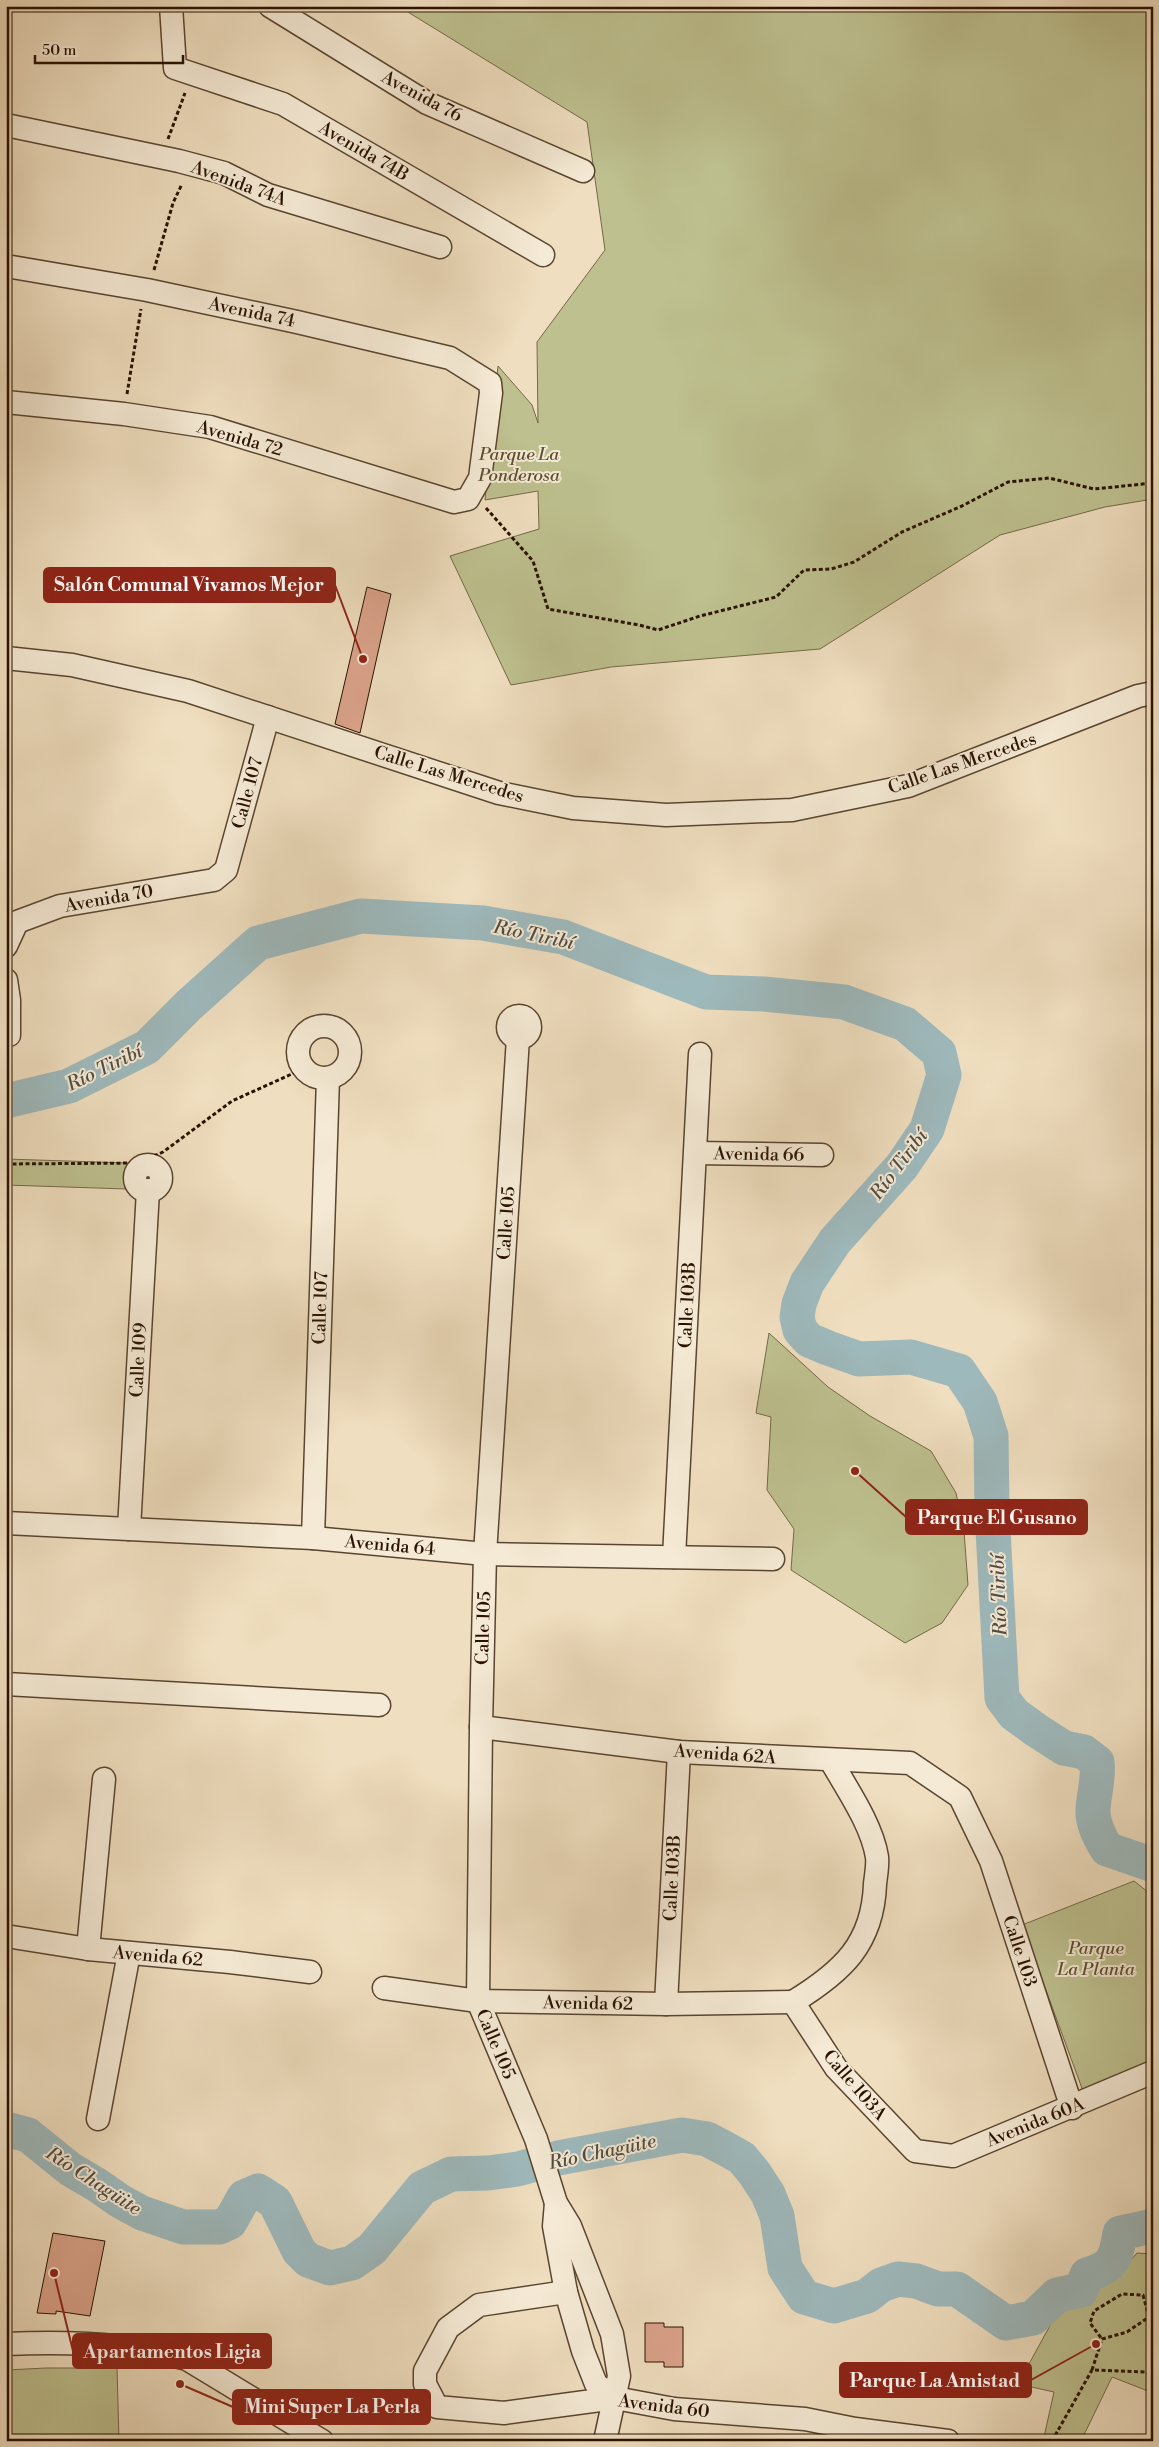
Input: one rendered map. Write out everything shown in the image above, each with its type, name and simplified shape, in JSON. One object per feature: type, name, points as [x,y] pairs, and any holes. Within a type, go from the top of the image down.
[{"type":"street","points":[[171,6],[184,71]]},
{"type":"street","name":"Avenida 76","points":[[270,6],[427,103],[582,171]]},
{"type":"street","name":"Avenida 74B","points":[[184,71],[283,104],[543,256]]},
{"type":"street","name":"Avenida 74A","points":[[6,125],[224,173],[268,195],[440,247]]},
{"type":"street","name":"Avenida 74","points":[[6,266],[147,290],[297,322],[450,358],[490,383],[491,394],[480,478],[468,499]]},
{"type":"street","name":"Avenida 72","points":[[6,402],[124,414],[210,427],[454,502],[468,499]]},
{"type":"street","name":"Calle Las Mercedes","points":[[6,658],[72,665],[188,691],[498,793],[573,808],[666,815],[792,810],[908,786],[1138,696],[1153,693]]},
{"type":"street","name":"Calle 107","points":[[226,870],[268,717]]},
{"type":"street","name":"Avenida 70","points":[[6,946],[17,922],[60,906],[214,880],[226,870]]},
{"type":"street","points":[[6,980],[9,1000],[9,1035],[6,1036]]},
{"type":"street","name":"Calle 105","points":[[518,1038],[485,1554],[478,2001],[542,2153],[556,2203],[570,2226],[612,2334],[619,2376],[605,2441]]},
{"type":"street","name":"Calle 103B","points":[[674,1557],[700,1054]]},
{"type":"street","name":"Calle 107","points":[[313,1538],[328,1078]]},
{"type":"street","name":"Avenida 66","points":[[696,1153],[822,1156]]},
{"type":"street","name":"Calle 109","points":[[129,1529],[148,1190]]},
{"type":"street","name":"Avenida 64","points":[[6,1523],[313,1538],[485,1554],[773,1559]]},
{"type":"street","points":[[6,1684],[379,1705]]},
{"type":"street","name":"Avenida 62A","points":[[481,1727],[679,1752],[831,1761],[910,1763],[960,1797]]},
{"type":"street","name":"Calle 103B","points":[[666,2004],[679,1752]]},
{"type":"street","points":[[793,2002],[821,1985],[858,1948],[874,1909],[877,1857],[861,1812],[831,1761]]},
{"type":"street","points":[[88,1949],[104,1779]]},
{"type":"street","name":"Calle 103","points":[[960,1797],[991,1862],[1072,2108]]},
{"type":"street","name":"Avenida 62","points":[[6,1936],[88,1949],[230,1962],[310,1972]]},
{"type":"street","points":[[98,2119],[128,1953]]},
{"type":"street","name":"Avenida 62","points":[[384,1988],[478,2001],[666,2004],[793,2002]]},
{"type":"street","name":"Calle 103A","points":[[793,2002],[836,2068],[915,2151]]},
{"type":"street","name":"Avenida 60A","points":[[915,2151],[952,2156],[1072,2108],[1153,2072]]},
{"type":"street","name":"Calle 105","points":[[556,2203],[554,2226],[566,2292],[583,2351],[596,2384],[615,2398]]},
{"type":"street","name":"Avenida 60","points":[[566,2292],[479,2305],[448,2328],[425,2371],[425,2384],[437,2407],[504,2412],[615,2398],[674,2409],[805,2419],[853,2435],[948,2441]]},
{"type":"street","points":[[6,2344],[74,2343],[163,2353],[186,2359],[316,2439]]},
{"type":"path","points":[[161,158],[184,71]]},
{"type":"path","points":[[124,414],[139,314],[173,203],[182,185],[187,164]]},
{"type":"path","points":[[468,499],[489,509],[532,561],[548,609],[640,624],[658,630],[700,616],[776,597],[804,570],[831,569],[854,562],[902,532],[962,506],[1008,482],[1049,478],[1094,489],[1153,483]]},
{"type":"path","points":[[6,1164],[138,1163],[163,1152],[232,1101],[294,1073]]},
{"type":"path","points":[[1122,2294],[1143,2295],[1148,2317],[1127,2332],[1102,2339],[1090,2322],[1094,2311],[1122,2294]]},
{"type":"path","points":[[1052,2441],[1092,2370],[1102,2339]]},
{"type":"path","points":[[1092,2370],[1145,2372],[1153,2376]]},
{"type":"green space","name":"Parque La Ponderosa","points":[[398,6],[1153,6],[1153,499],[1105,507],[1000,535],[820,649],[611,667],[511,685],[450,556],[539,529],[538,491],[485,500],[498,366],[532,405],[538,423],[537,342],[605,250],[587,122]]},
{"type":"green space","points":[[6,1159],[128,1163],[127,1189],[6,1185]]},
{"type":"green space","points":[[769,1333],[828,1387],[870,1416],[931,1451],[956,1493],[964,1531],[968,1585],[942,1623],[905,1643],[791,1570],[794,1529],[767,1490],[771,1417],[756,1413]]},
{"type":"green space","name":"Parque La Planta","points":[[1134,1881],[1153,1896],[1153,2062],[1083,2091],[1022,1925]]},
{"type":"green space","points":[[1137,2253],[1153,2254],[1153,2393],[1112,2377],[1081,2441],[1057,2441],[1044,2437],[1054,2392],[1018,2384],[1058,2311],[1112,2281]]},
{"type":"green space","points":[[117,2368],[119,2441],[6,2441],[6,2370]]},
{"type":"building","points":[[367,587],[391,594],[360,733],[335,724]]},
{"type":"building","points":[[53,2233],[105,2241],[90,2316],[56,2311],[56,2314],[37,2313]]},
{"type":"building","points":[[645,2323],[664,2323],[664,2327],[683,2327],[683,2367],[664,2367],[664,2362],[645,2362]]},
{"type":"waterway","name":"Río Tiribí","points":[[6,1101],[69,1086],[147,1047],[189,1005],[258,943],[361,916],[483,923],[563,937],[706,992],[764,994],[844,1002],[905,1024],[939,1053],[944,1075],[927,1129],[902,1166],[835,1241],[807,1283],[799,1304],[797,1317],[800,1330],[809,1340],[859,1359],[911,1357],[959,1371],[980,1402],[991,1436],[992,1511],[1002,1698],[1014,1714],[1036,1730],[1064,1748],[1084,1752],[1097,1762],[1093,1814],[1095,1825],[1102,1840],[1107,1849],[1153,1865]]},
{"type":"waterway","name":"Río Chagüite","points":[[6,2129],[28,2135],[70,2169],[120,2201],[142,2213],[183,2227],[219,2227],[230,2222],[244,2197],[258,2191],[275,2202],[299,2251],[308,2260],[330,2268],[352,2263],[372,2249],[422,2188],[451,2174],[488,2173],[518,2169],[558,2158],[682,2135],[707,2139],[742,2158],[768,2194],[777,2216],[785,2268],[804,2297],[834,2306],[867,2296],[881,2285],[898,2279],[916,2281],[938,2289],[957,2289],[1006,2323],[1033,2318],[1057,2295],[1081,2290],[1087,2275],[1108,2265],[1115,2256],[1120,2233],[1153,2226]]},
{"type":"place","name":"Salón Comunal Vivamos Mejor","points":[[363,659]]},
{"type":"place","name":"Parque El Gusano","points":[[855,1471]]},
{"type":"place","name":"Apartamentos Ligia","points":[[54,2273]]},
{"type":"place","name":"Parque La Amistad","points":[[1096,2344]]},
{"type":"place","name":"Mini Super La Perla","points":[[180,2384]]}]
